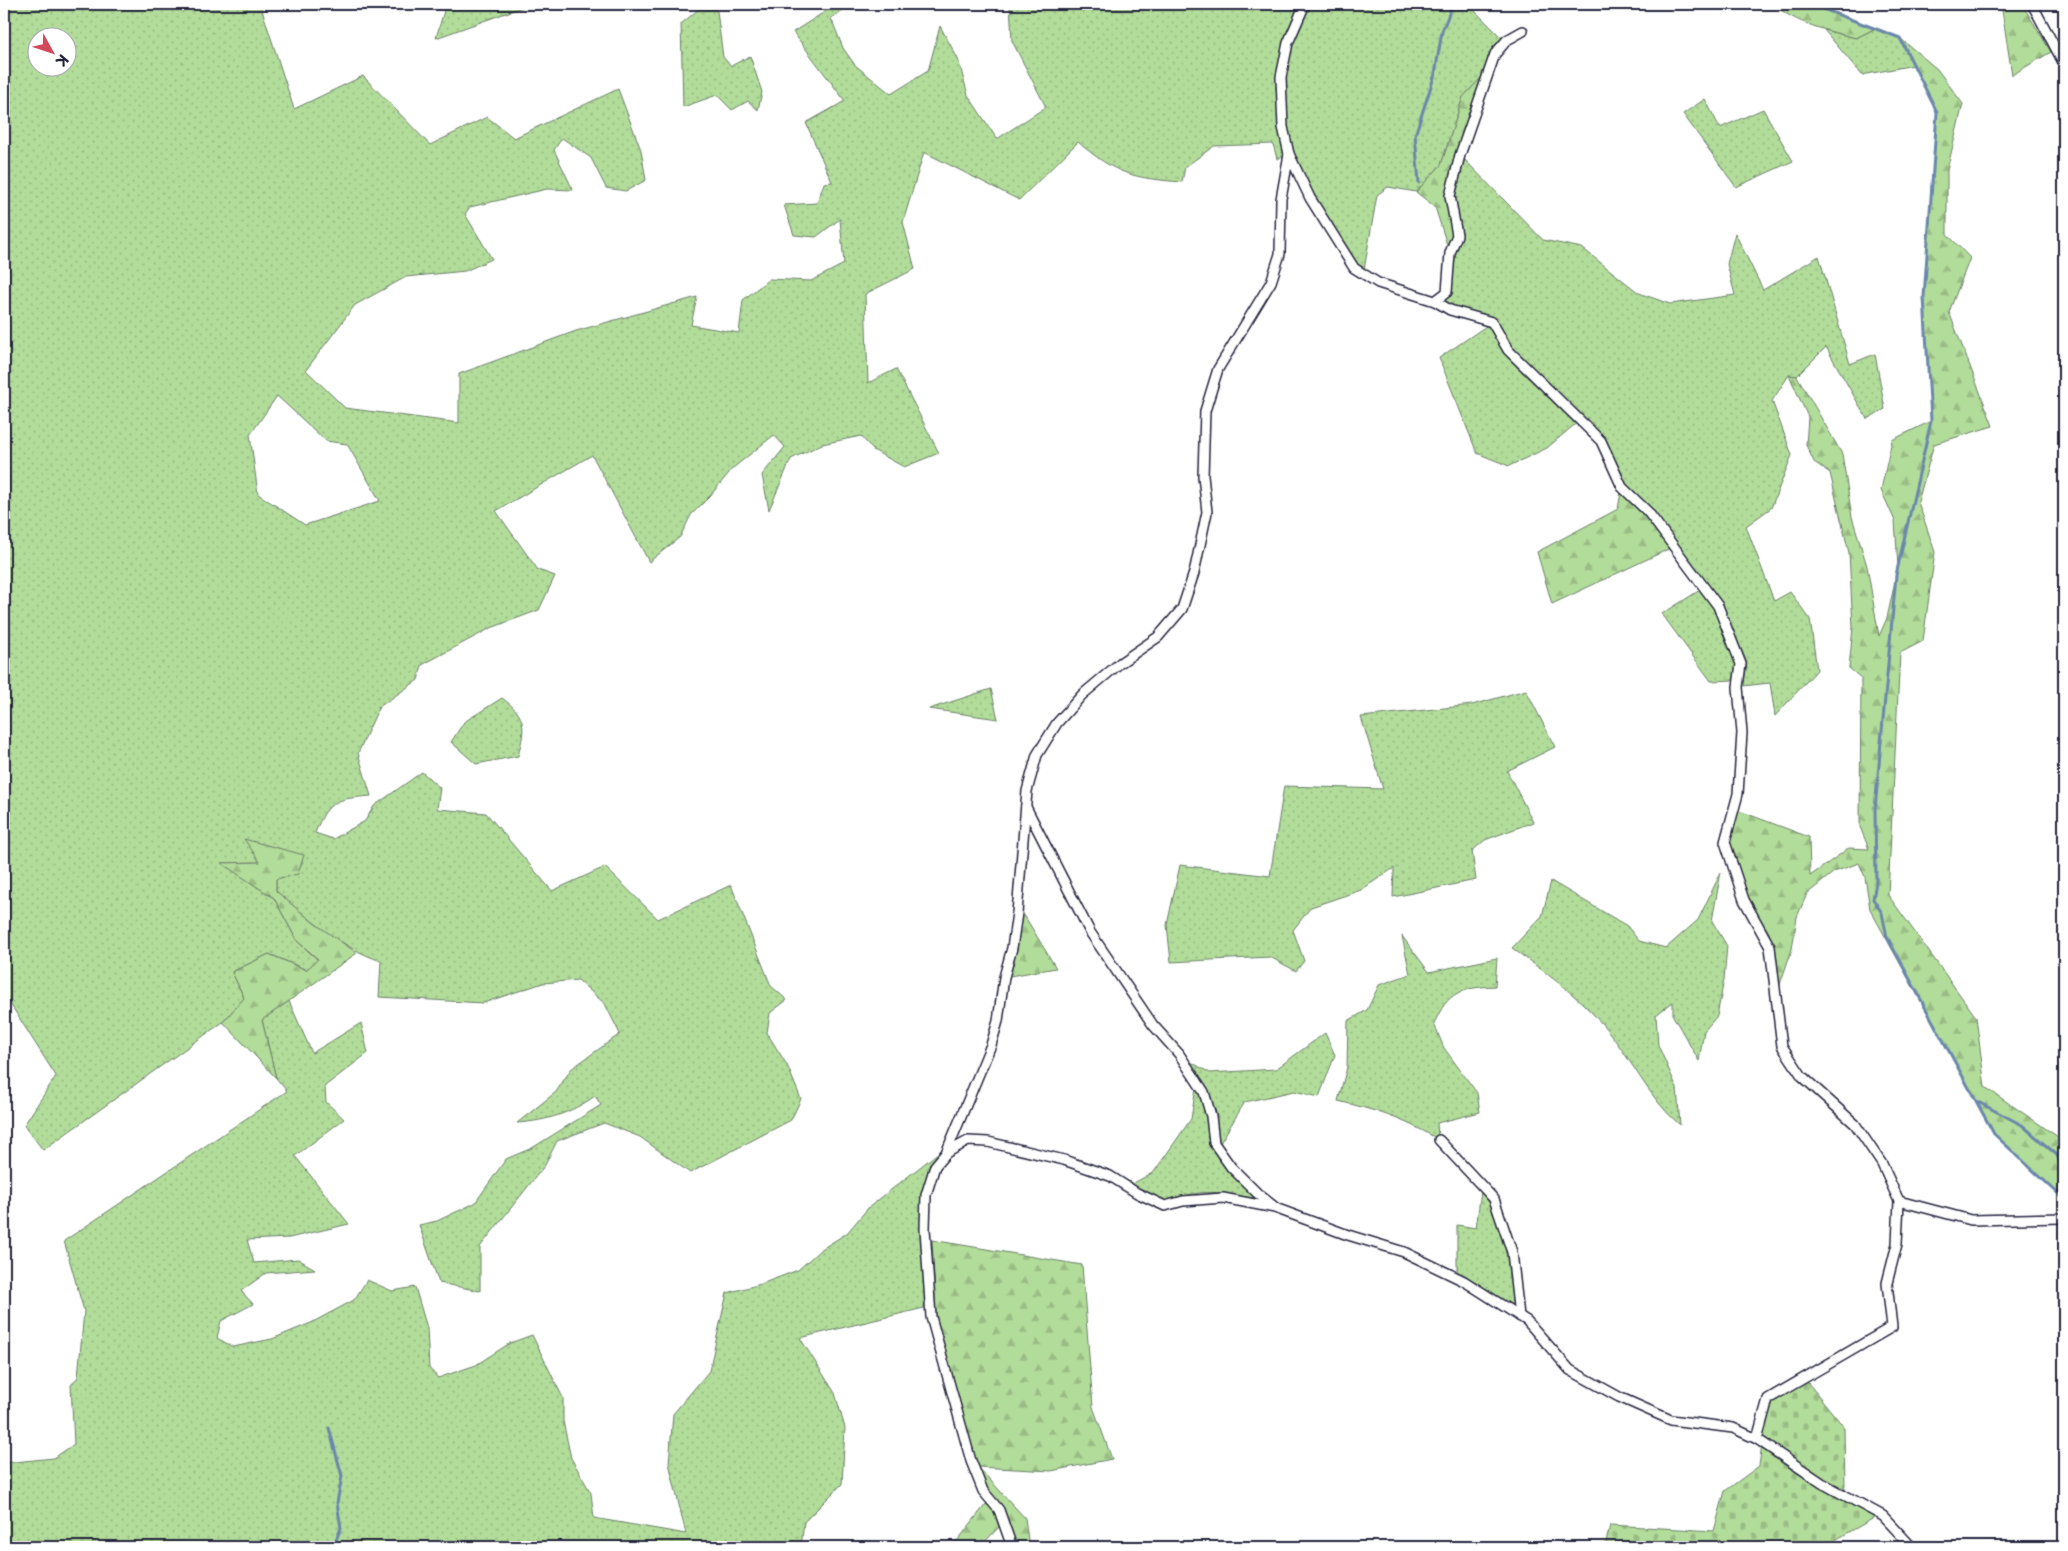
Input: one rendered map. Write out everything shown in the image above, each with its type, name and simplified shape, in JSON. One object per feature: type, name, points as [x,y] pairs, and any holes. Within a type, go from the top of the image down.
[{"type":"street","points":[[1305,4],[1288,42],[1281,77],[1283,127],[1289,154],[1310,198],[1354,268],[1378,283],[1434,301],[1450,310],[1492,322],[1508,350],[1601,441],[1622,487],[1648,512],[1718,606],[1741,664],[1738,687],[1742,733],[1738,794],[1725,842],[1744,900],[1770,947],[1782,1046],[1802,1076],[1855,1124],[1882,1164],[1899,1201],[1897,1244],[1887,1283],[1892,1327],[1768,1399],[1757,1439]]},
{"type":"street","points":[[2032,4],[2064,64]]},
{"type":"street","points":[[1434,301],[1447,292],[1450,253],[1457,234],[1450,196],[1460,155],[1480,94],[1495,54],[1506,40],[1523,31]]},
{"type":"street","points":[[1012,1547],[999,1510],[983,1491],[971,1461],[931,1317],[925,1229],[926,1195],[935,1166],[946,1153],[991,1045],[998,1021],[1004,976],[1012,948],[1017,913],[1027,790],[1037,755],[1057,723],[1082,695],[1120,663],[1158,637],[1182,608],[1194,573],[1207,512],[1203,476],[1205,411],[1218,369],[1271,282],[1280,254],[1281,199],[1289,154]]},
{"type":"street","points":[[1026,807],[1090,932],[1153,1025],[1179,1054],[1204,1092],[1211,1116],[1214,1143],[1231,1167],[1257,1193],[1280,1210]]},
{"type":"street","points":[[1439,1140],[1494,1198],[1512,1252],[1518,1316]]},
{"type":"street","points":[[946,1153],[968,1141],[988,1142],[1064,1160],[1101,1173],[1165,1206],[1183,1201],[1223,1198],[1280,1210],[1348,1235],[1404,1252],[1464,1281],[1527,1321],[1570,1370],[1619,1397],[1671,1420],[1733,1428],[1757,1439],[1822,1483],[1883,1516],[1912,1547]]},
{"type":"street","points":[[1899,1201],[1971,1220],[2064,1218]]},
{"type":"green space","points":[[4,4],[260,4],[294,109],[363,76],[430,145],[487,117],[514,138],[618,89],[641,150],[646,180],[626,191],[606,188],[591,158],[562,138],[554,150],[573,190],[547,189],[470,207],[465,214],[492,259],[465,271],[406,277],[355,305],[306,370],[345,408],[459,423],[459,374],[576,331],[697,297],[691,325],[739,333],[743,300],[769,279],[811,281],[844,264],[840,219],[816,237],[794,235],[784,205],[817,203],[824,183],[832,182],[806,123],[845,101],[793,32],[837,4],[852,4],[831,18],[843,48],[855,65],[891,94],[928,71],[940,26],[958,59],[968,95],[997,139],[1046,107],[1012,41],[1010,4],[1300,4],[1284,39],[1276,87],[1284,156],[1277,159],[1273,144],[1214,146],[1185,167],[1182,182],[1150,179],[1126,173],[1103,162],[1078,142],[1019,200],[924,152],[903,222],[915,269],[865,294],[868,383],[896,369],[939,453],[904,467],[873,450],[861,436],[822,444],[791,459],[769,510],[762,475],[785,447],[774,435],[733,468],[710,496],[691,515],[680,537],[649,562],[592,455],[496,511],[538,570],[555,576],[539,610],[491,628],[422,665],[418,680],[379,707],[358,753],[371,796],[342,800],[329,807],[324,813],[315,833],[333,839],[365,821],[374,806],[422,772],[440,788],[437,809],[486,813],[552,891],[605,867],[658,919],[731,885],[771,986],[787,1000],[770,1013],[767,1033],[787,1065],[801,1099],[791,1120],[690,1173],[640,1137],[604,1123],[557,1141],[545,1165],[480,1247],[480,1291],[439,1283],[419,1225],[437,1221],[475,1203],[506,1159],[532,1148],[601,1105],[595,1096],[577,1107],[558,1115],[517,1123],[556,1092],[571,1069],[620,1034],[605,1004],[578,980],[543,983],[483,1003],[379,997],[381,961],[338,940],[276,891],[276,879],[245,839],[260,862],[222,863],[274,898],[297,941],[318,960],[307,970],[269,954],[232,972],[244,998],[223,1022],[43,1150],[24,1125],[56,1076],[4,994]],"holes":[[[277,396],[326,441],[347,444],[380,501],[305,525],[258,494],[250,435]]]},
{"type":"green space","points":[[446,4],[531,4],[436,38]]},
{"type":"green space","points":[[705,4],[717,11],[723,57],[731,66],[750,56],[762,92],[758,110],[748,101],[732,110],[717,95],[683,107],[681,24]]},
{"type":"green space","points":[[1308,4],[1468,4],[1502,38],[1492,48],[1481,78],[1463,97],[1441,165],[1416,192],[1388,187],[1377,195],[1364,270],[1356,266],[1321,211],[1298,168],[1288,141],[1284,98],[1286,69],[1294,38]]},
{"type":"green space","points":[[1774,4],[1810,4],[1876,28],[1856,38],[1802,22],[1782,11]]},
{"type":"green space","points":[[2001,4],[2022,4],[2051,52],[2012,75]]},
{"type":"green space","points":[[1876,28],[1900,38],[1914,65],[1862,75],[1824,30],[1856,38]]},
{"type":"green space","points":[[1900,38],[1937,69],[1963,104],[1947,170],[1947,234],[1970,258],[1949,312],[1993,426],[1934,444],[1918,502],[1935,552],[1923,641],[1900,653],[1888,895],[1976,1017],[1985,1087],[2064,1141],[2064,1199],[1994,1134],[1870,909],[1865,877],[1859,863],[1834,872],[1807,894],[1797,917],[1792,949],[1776,996],[1770,947],[1744,900],[1725,842],[1734,809],[1809,837],[1810,876],[1849,848],[1869,849],[1860,827],[1861,678],[1849,668],[1853,627],[1849,553],[1830,473],[1814,462],[1806,445],[1808,417],[1789,375],[1797,376],[1842,454],[1852,517],[1867,566],[1879,636],[1887,618],[1898,568],[1895,521],[1881,490],[1892,440],[1931,421],[1924,297],[1937,112]]},
{"type":"green space","points":[[1481,78],[1456,155],[1447,196],[1455,234],[1448,248],[1435,207],[1416,192],[1441,165],[1463,97]]},
{"type":"green space","points":[[1705,99],[1720,128],[1763,109],[1793,161],[1736,187],[1683,114]]},
{"type":"green space","points":[[1464,159],[1543,240],[1582,248],[1639,293],[1670,304],[1735,295],[1727,264],[1735,233],[1763,290],[1819,256],[1850,364],[1875,354],[1885,409],[1867,419],[1826,347],[1797,376],[1789,375],[1772,401],[1792,455],[1771,508],[1746,526],[1774,601],[1790,592],[1810,619],[1817,670],[1775,716],[1770,683],[1743,686],[1747,663],[1720,600],[1652,510],[1622,487],[1601,441],[1579,421],[1547,448],[1509,466],[1477,453],[1439,358],[1492,322],[1451,308],[1439,301],[1450,294],[1454,255],[1462,234],[1455,195]]},
{"type":"green space","points":[[1621,492],[1648,512],[1673,547],[1552,604],[1537,552],[1618,509]]},
{"type":"green space","points":[[1700,590],[1714,609],[1737,662],[1735,680],[1711,681],[1662,614]]},
{"type":"green space","points":[[991,689],[998,719],[929,709]]},
{"type":"green space","points":[[1526,690],[1555,747],[1507,771],[1533,822],[1485,840],[1472,851],[1476,880],[1393,897],[1394,868],[1361,890],[1311,907],[1293,930],[1304,961],[1296,971],[1270,957],[1171,962],[1167,925],[1180,865],[1270,876],[1284,786],[1383,789],[1361,717],[1472,705]]},
{"type":"green space","points":[[502,698],[516,711],[522,724],[522,738],[518,756],[476,764],[451,742],[464,722]]},
{"type":"green space","points":[[244,839],[304,855],[298,874],[276,879],[276,891],[314,923],[357,953],[262,1020],[276,1078],[223,1022],[244,998],[232,972],[269,954],[306,970],[318,959],[297,941],[274,898],[221,863],[260,862]]},
{"type":"green space","points":[[1721,872],[1712,921],[1727,946],[1724,980],[1717,1016],[1704,1031],[1699,1061],[1673,1016],[1673,1002],[1656,1015],[1658,1045],[1677,1088],[1680,1125],[1658,1102],[1613,1037],[1593,1014],[1560,984],[1512,948],[1542,916],[1551,881],[1627,926],[1639,941],[1666,948],[1698,920]]},
{"type":"green space","points":[[1018,905],[1056,968],[1004,977]]},
{"type":"green space","points":[[1402,936],[1429,972],[1497,958],[1495,986],[1473,988],[1457,993],[1445,1004],[1434,1024],[1444,1048],[1477,1093],[1480,1112],[1437,1123],[1438,1137],[1434,1137],[1388,1115],[1338,1101],[1347,1067],[1348,1021],[1367,1010],[1379,985],[1410,974]]},
{"type":"green space","points":[[289,1001],[312,1053],[361,1023],[368,1053],[325,1086],[326,1102],[344,1119],[295,1156],[349,1224],[289,1238],[247,1240],[254,1263],[298,1259],[315,1269],[266,1273],[241,1291],[253,1304],[221,1321],[217,1338],[233,1347],[272,1339],[311,1323],[354,1300],[367,1280],[392,1291],[415,1287],[427,1328],[429,1368],[438,1378],[476,1365],[510,1343],[532,1335],[563,1398],[563,1421],[571,1458],[591,1493],[594,1518],[686,1534],[669,1463],[673,1414],[709,1371],[727,1293],[761,1284],[798,1270],[820,1250],[847,1233],[868,1208],[939,1152],[930,1168],[924,1308],[800,1338],[835,1393],[845,1428],[842,1484],[804,1522],[801,1547],[4,1547],[4,1463],[54,1458],[74,1444],[71,1385],[78,1377],[84,1311],[64,1241],[287,1091],[276,1078],[262,1020]]},
{"type":"green space","points":[[1325,1033],[1335,1055],[1319,1097],[1294,1091],[1245,1102],[1220,1143],[1218,1141],[1213,1111],[1186,1059],[1210,1073],[1276,1069]]},
{"type":"green space","points":[[1196,1087],[1229,1169],[1258,1200],[1212,1192],[1190,1195],[1166,1202],[1130,1185],[1154,1172],[1191,1119]]},
{"type":"green space","points":[[1481,1191],[1496,1217],[1501,1231],[1508,1263],[1513,1308],[1457,1272],[1457,1225],[1476,1228]]},
{"type":"green space","points":[[932,1240],[1082,1265],[1093,1407],[1112,1459],[1051,1471],[978,1467],[1025,1518],[1029,1547],[1017,1547],[1002,1507],[986,1490],[977,1467],[936,1316]]},
{"type":"green space","points":[[1804,1378],[1844,1427],[1845,1488],[1874,1518],[1823,1547],[1605,1547],[1610,1525],[1714,1531],[1725,1491],[1759,1466],[1768,1399]]},
{"type":"green space","points":[[986,1504],[995,1512],[999,1527],[980,1547],[945,1547],[958,1540]]},
{"type":"waterway","points":[[1419,183],[1415,135],[1435,74],[1442,31],[1453,4]]},
{"type":"waterway","points":[[1810,4],[1900,38],[1937,112],[1924,297],[1931,421],[1896,575],[1875,809],[1876,882],[1873,899],[1882,913],[1887,937],[1994,1134],[2064,1199]]},
{"type":"waterway","points":[[1978,1102],[2022,1125],[2057,1155],[2064,1172]]},
{"type":"waterway","points":[[329,1428],[342,1476],[337,1503],[341,1528],[333,1547]]}]
